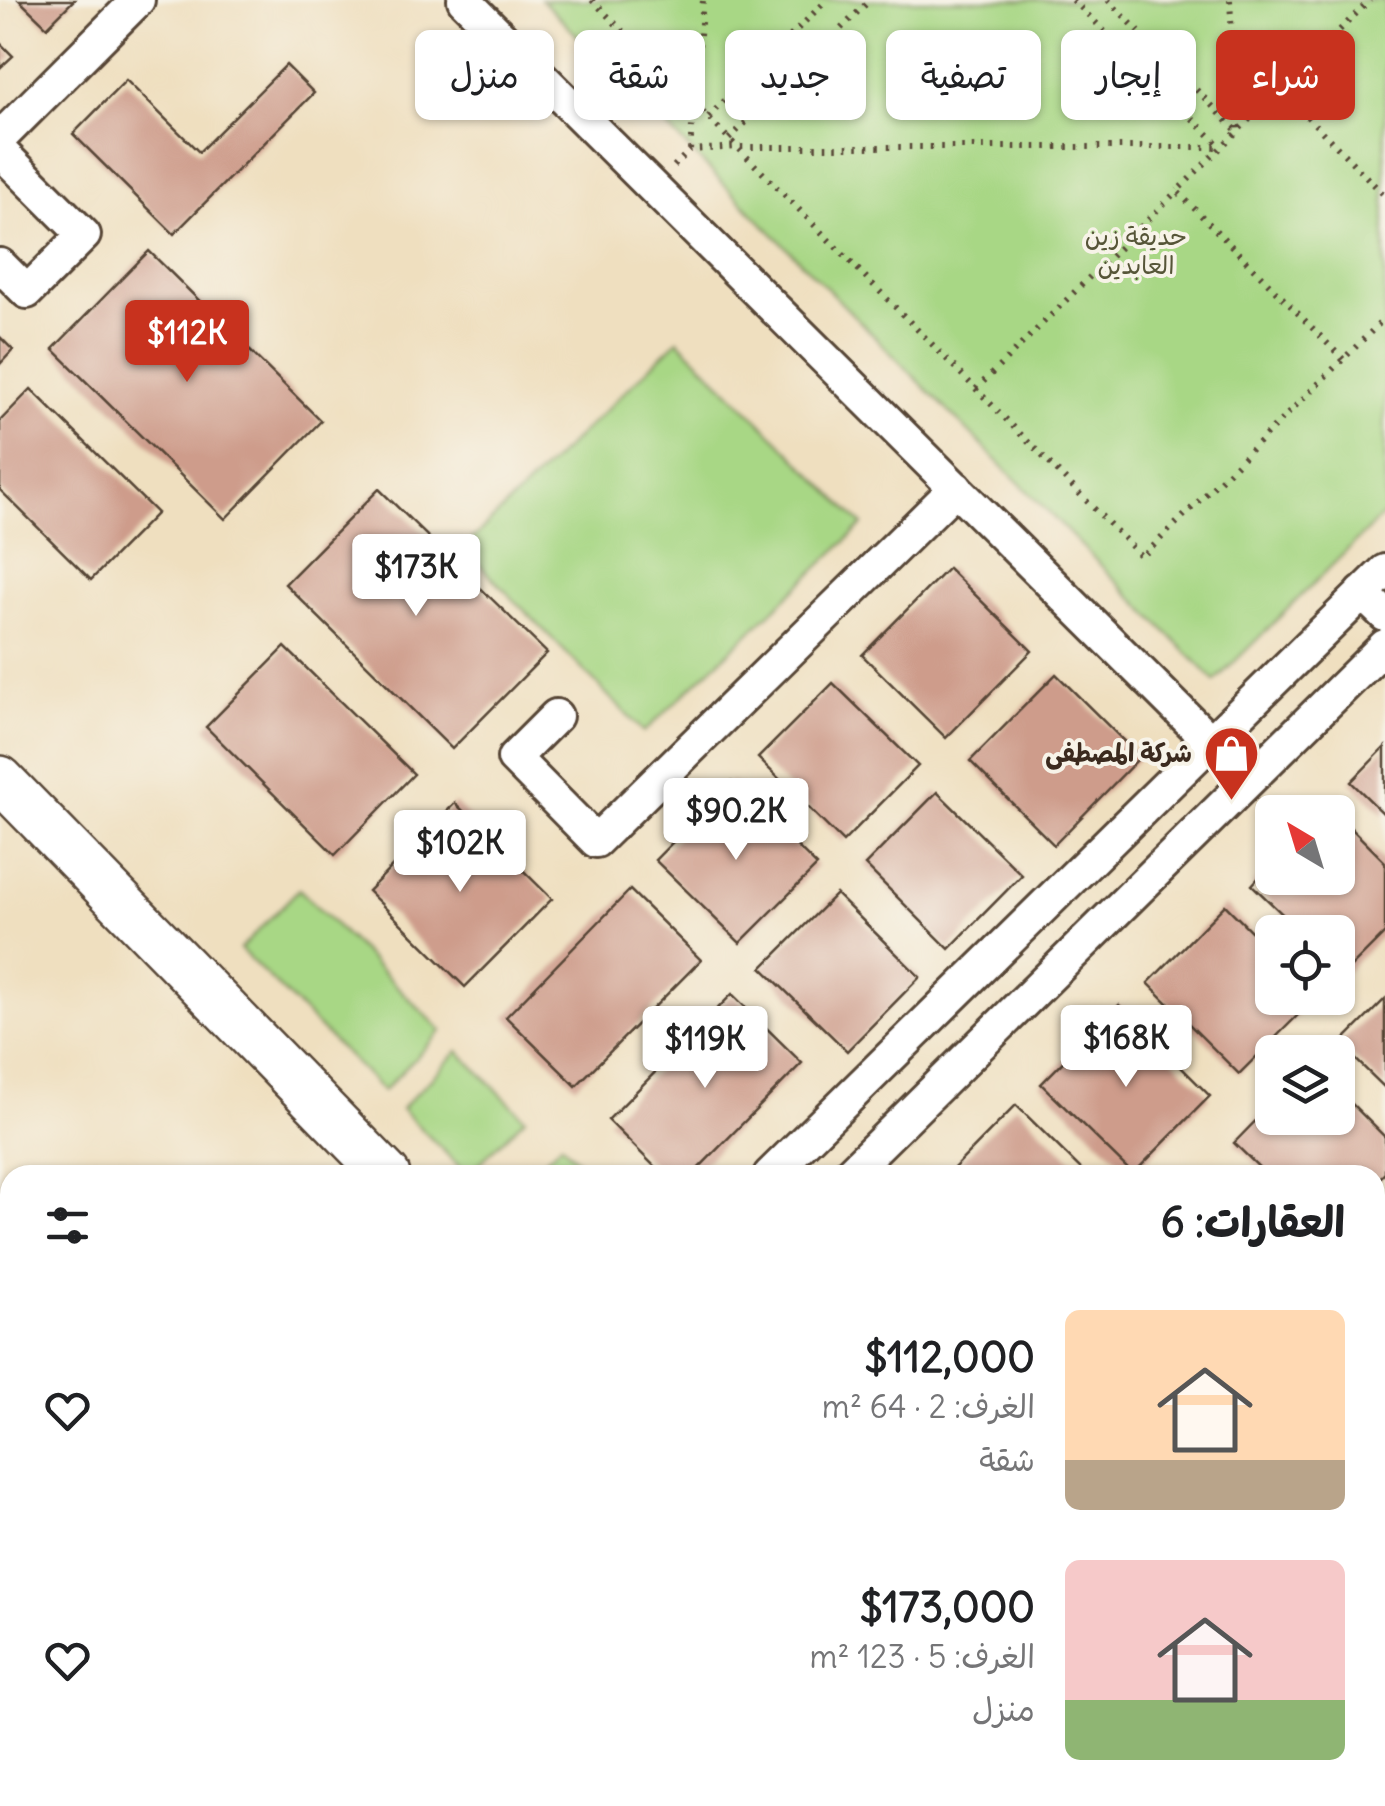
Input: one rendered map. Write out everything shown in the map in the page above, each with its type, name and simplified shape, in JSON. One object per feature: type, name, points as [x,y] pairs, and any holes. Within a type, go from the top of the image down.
[{"type":"street","points":[[0,138],[138,0]]},
{"type":"street","points":[[464,0],[1211,742]]},
{"type":"street","points":[[0,151],[84,235],[27,292],[0,265]]},
{"type":"street","points":[[556,716],[514,758],[596,842],[956,488]]},
{"type":"street","points":[[780,1165],[1211,742],[1378,593]]},
{"type":"street","points":[[858,1165],[1385,646]]},
{"type":"street","points":[[0,779],[377,1165]]},
{"type":"path","points":[[592,0],[622,30]]},
{"type":"path","points":[[701,30],[703,0]]},
{"type":"path","points":[[708,117],[827,0]]},
{"type":"path","points":[[730,138],[870,0]]},
{"type":"path","points":[[1072,0],[1221,147]]},
{"type":"path","points":[[1108,0],[1237,131]]},
{"type":"path","points":[[1230,0],[1237,131]]},
{"type":"path","points":[[1340,30],[1370,0]]},
{"type":"path","points":[[705,114],[1142,557],[1385,318]]},
{"type":"path","points":[[653,188],[690,150],[693,120]]},
{"type":"path","points":[[976,389],[1248,120]]},
{"type":"path","points":[[1310,120],[1385,196]]},
{"type":"path","points":[[690,150],[1221,147]]},
{"type":"path","points":[[1182,186],[1177,190],[1343,359]]},
{"type":"green space","name":"حديقة زين العابدين","points":[[542,0],[1385,0],[1385,513],[1215,681],[661,120],[705,120],[705,30],[574,32]]},
{"type":"green space","points":[[678,340],[863,525],[644,732],[463,548]]},
{"type":"green space","points":[[299,889],[442,1031],[383,1091],[240,949]]},
{"type":"green space","points":[[458,1051],[525,1118],[478,1165],[458,1165],[401,1109]]},
{"type":"green space","points":[[561,1144],[582,1165],[540,1165]]},
{"type":"building","points":[[19,0],[74,0],[47,27]]},
{"type":"building","points":[[0,43],[13,56],[0,68]]},
{"type":"building","points":[[286,65],[314,93],[174,234],[73,134],[126,80],[199,152]]},
{"type":"building","points":[[149,251],[321,421],[225,519],[53,349]]},
{"type":"building","points":[[0,337],[13,350],[0,364]]},
{"type":"building","points":[[31,389],[157,513],[91,580],[0,490],[0,421]]},
{"type":"building","points":[[379,489],[547,653],[452,749],[285,584]]},
{"type":"building","points":[[948,568],[1032,651],[946,738],[862,655]]},
{"type":"building","points":[[285,647],[414,774],[335,855],[206,727]]},
{"type":"building","points":[[1056,674],[1140,757],[1054,845],[970,761]]},
{"type":"building","points":[[833,683],[918,766],[843,842],[758,758]]},
{"type":"building","points":[[1385,747],[1385,815],[1351,782]]},
{"type":"building","points":[[732,782],[817,866],[740,943],[655,860]]},
{"type":"building","points":[[937,792],[1022,875],[949,949],[865,865]]},
{"type":"building","points":[[455,803],[552,899],[465,987],[368,891]]},
{"type":"building","points":[[1355,832],[1385,862],[1385,933],[1355,963],[1355,915],[1283,915],[1262,895],[1355,895]]},
{"type":"building","points":[[630,890],[701,960],[576,1086],[506,1017]]},
{"type":"building","points":[[836,894],[920,977],[847,1051],[762,968]]},
{"type":"building","points":[[1225,905],[1255,935],[1255,1015],[1298,1015],[1278,1035],[1255,1035],[1255,1058],[1239,1074],[1148,983]]},
{"type":"building","points":[[732,994],[802,1063],[702,1165],[653,1165],[608,1120]]},
{"type":"building","points":[[1385,999],[1385,1088],[1355,1059],[1355,1035],[1349,1035]]},
{"type":"building","points":[[1119,1005],[1210,1096],[1142,1165],[1124,1165],[1041,1084]]},
{"type":"building","points":[[1016,1105],[1077,1165],[957,1165]]},
{"type":"building","points":[[1355,1107],[1385,1137],[1385,1165],[1257,1165],[1234,1143],[1255,1121],[1255,1135],[1355,1135]]},
{"type":"place","name":"شركة المصطفى","points":[[1231,802]]}]
